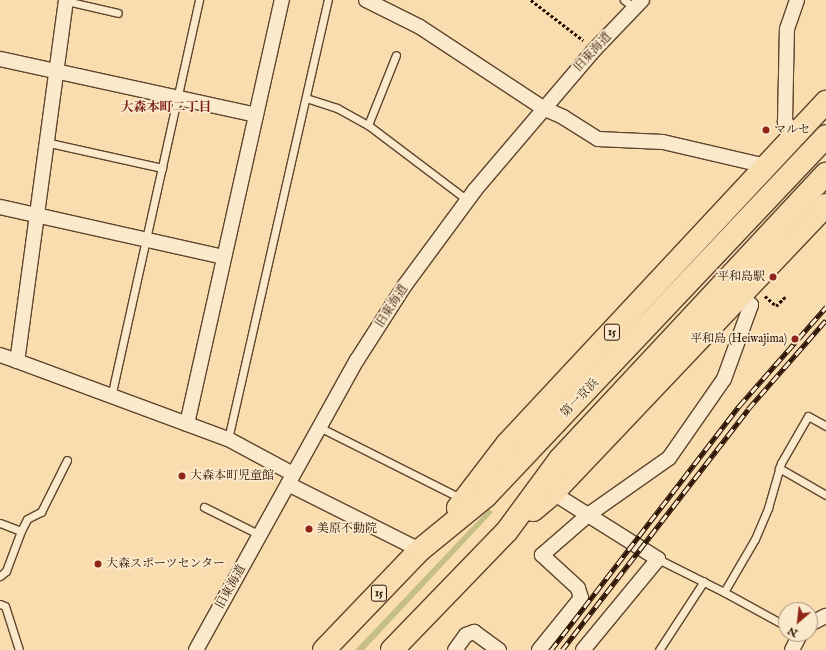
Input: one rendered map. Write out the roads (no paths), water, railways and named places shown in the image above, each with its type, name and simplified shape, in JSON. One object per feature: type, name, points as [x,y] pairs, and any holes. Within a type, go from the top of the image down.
[{"type":"highway","name":"15","points":[[427,543],[464,500],[507,444],[766,166],[811,122],[826,102]]},
{"type":"highway","name":"第一京浜","points":[[324,650],[427,543],[486,496],[826,136]]},
{"type":"highway","points":[[507,531],[560,459],[826,174]]},
{"type":"highway","points":[[392,650],[507,531],[553,493],[742,296],[826,205]]},
{"type":"street","points":[[17,361],[35,215],[66,0]]},
{"type":"street","points":[[187,424],[223,257],[282,0]]},
{"type":"street","points":[[366,0],[420,27],[542,108],[563,117],[598,139],[663,142],[766,166]]},
{"type":"street","points":[[797,0],[787,29],[785,122],[811,122]]},
{"type":"street","name":"旧東海道","points":[[196,650],[357,360],[401,292],[467,200],[542,108],[634,3]]},
{"type":"street","points":[[0,59],[256,115]]},
{"type":"street","points":[[0,207],[223,257]]},
{"type":"street","points":[[539,650],[580,599],[578,588],[542,556],[542,553],[588,515],[669,458],[720,385],[751,305],[742,296]]},
{"type":"street","points":[[0,355],[111,397],[228,438],[291,479],[427,543]]},
{"type":"street","points":[[553,493],[658,559],[583,650]]},
{"type":"street","points":[[455,650],[466,635],[474,632],[499,650]]},
{"type":"lane","points":[[66,0],[118,13]]},
{"type":"lane","points":[[111,397],[199,0]]},
{"type":"lane","points":[[228,438],[328,0]]},
{"type":"lane","points":[[368,125],[396,55]]},
{"type":"lane","points":[[306,98],[337,108],[368,125],[467,200]]},
{"type":"lane","points":[[45,142],[162,168]]},
{"type":"lane","points":[[724,592],[755,539],[768,508],[779,468],[808,416],[826,426]]},
{"type":"lane","points":[[319,427],[464,500]]},
{"type":"lane","points":[[0,576],[6,571],[27,519],[41,512],[67,460]]},
{"type":"lane","points":[[779,468],[826,495]]},
{"type":"lane","points":[[204,507],[260,535]]},
{"type":"lane","points":[[0,523],[22,531]]},
{"type":"lane","points":[[658,559],[704,581],[778,622]]},
{"type":"lane","points":[[659,650],[704,581]]},
{"type":"lane","points":[[0,604],[5,606],[19,650]]},
{"type":"railway","points":[[551,650],[739,406],[826,307]]},
{"type":"railway","points":[[562,650],[748,409],[826,320]]},
{"type":"place","name":"マルセ","points":[[766,130]]},
{"type":"place","name":"平和島駅","points":[[773,277]]},
{"type":"place","name":"平和島 (Heiwajima)","points":[[795,339]]},
{"type":"place","name":"大森本町児童館","points":[[182,476]]},
{"type":"place","name":"美原不動院","points":[[309,529]]},
{"type":"place","name":"大森スポーツセンター","points":[[98,564]]},
{"type":"district","name":"大森本町二丁目","points":[[166,108]]}]
